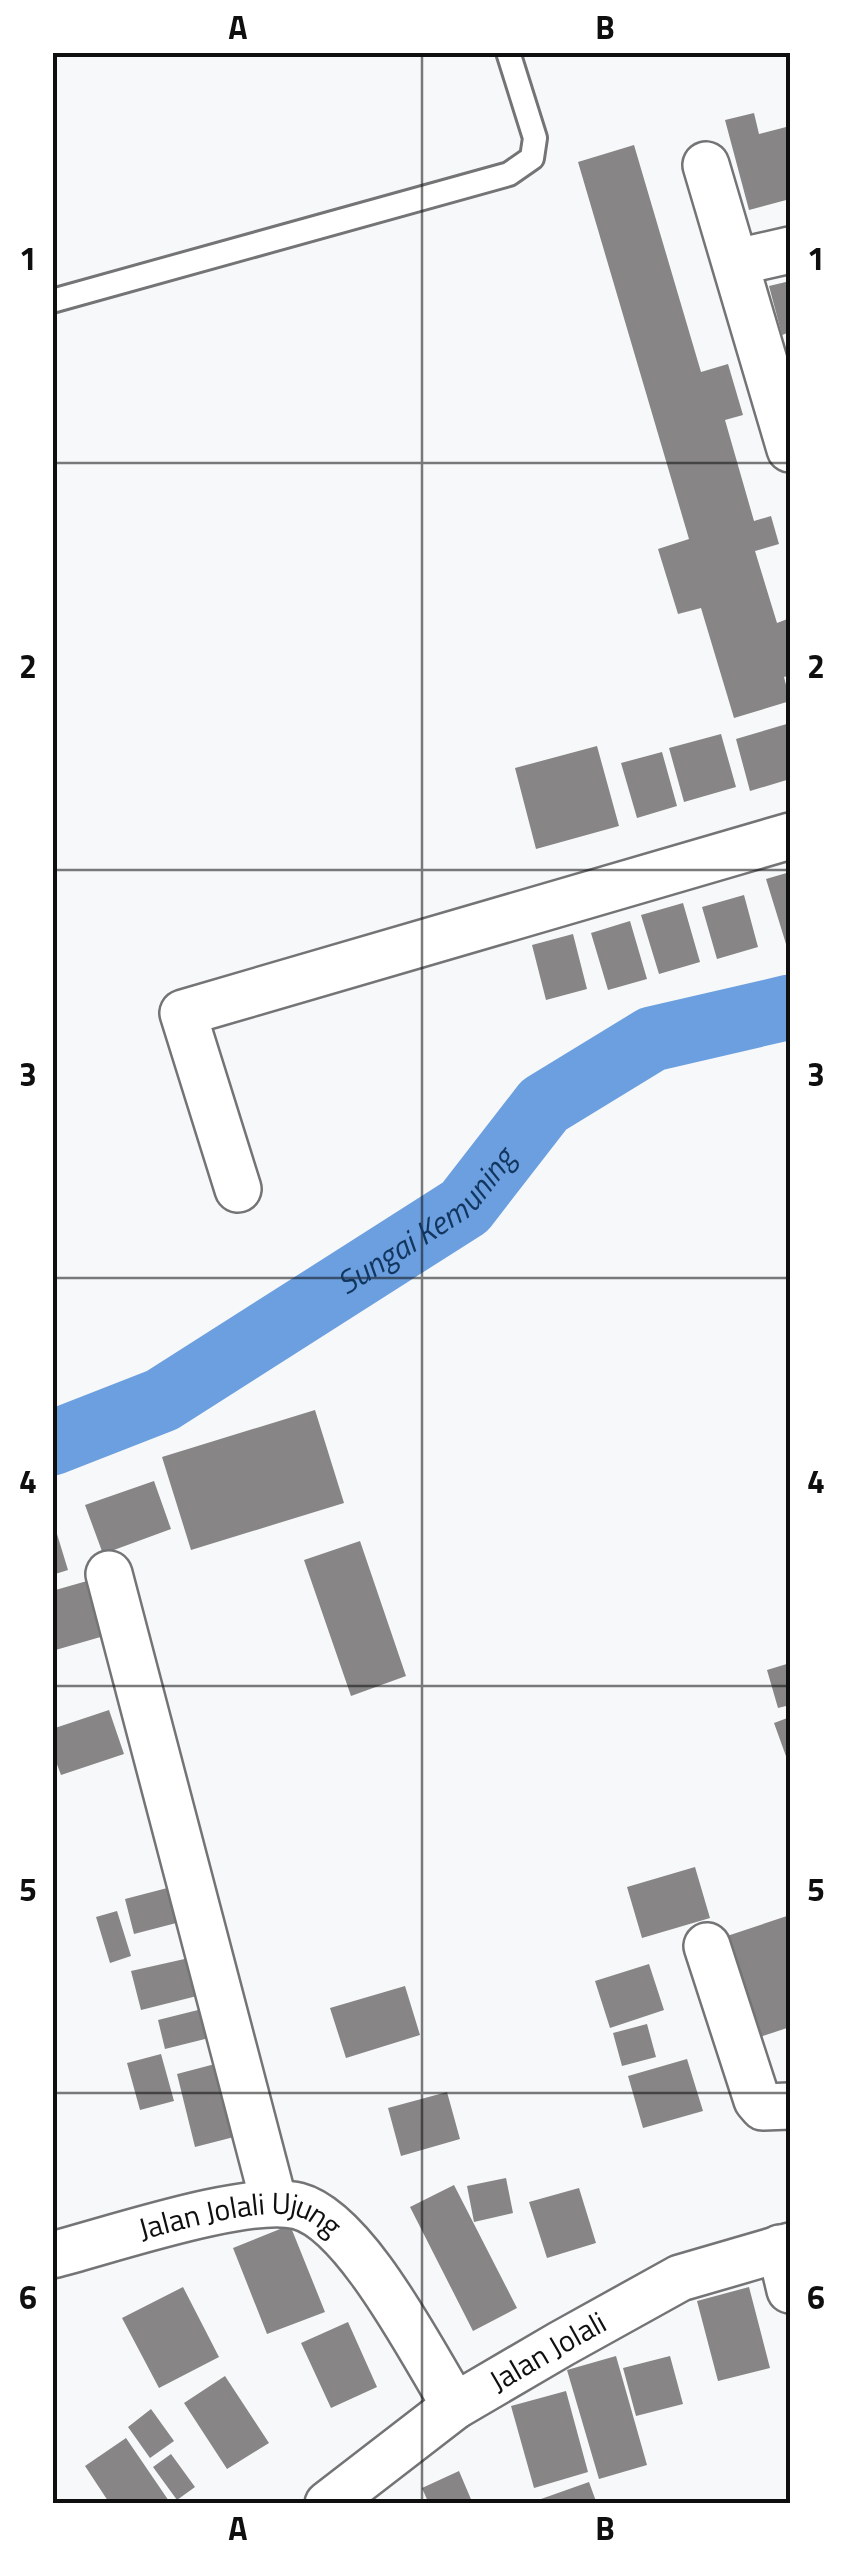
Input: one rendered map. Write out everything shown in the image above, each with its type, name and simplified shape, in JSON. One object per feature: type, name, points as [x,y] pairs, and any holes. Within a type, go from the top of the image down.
[{"type":"street","points":[[706,164],[790,449]]},
{"type":"street","points":[[737,262],[790,250]]},
{"type":"street","points":[[238,1189],[182,1013],[790,836]]},
{"type":"street","points":[[109,1574],[274,2204]]},
{"type":"street","points":[[707,1946],[756,2100],[763,2107],[790,2106]]},
{"type":"street","name":"Jalan Jolali Ujung","points":[[52,2255],[274,2204],[300,2206],[330,2223],[356,2250],[455,2406]]},
{"type":"street","name":"Jalan Jolali","points":[[328,2504],[455,2406],[680,2278],[787,2261]]},
{"type":"lane","points":[[52,302],[509,174],[532,158],[535,138],[508,52]]},
{"type":"building","points":[[754,113],[759,134],[790,126],[790,199],[749,210],[725,120]]},
{"type":"building","points":[[634,145],[701,372],[728,364],[743,415],[725,420],[754,521],[771,516],[779,544],[755,551],[777,623],[790,618],[790,675],[784,677],[790,701],[734,718],[701,608],[678,614],[658,549],[689,539],[578,162]]},
{"type":"building","points":[[790,281],[790,332],[782,335],[769,286]]},
{"type":"building","points":[[790,723],[790,779],[750,791],[736,739]]},
{"type":"building","points":[[721,734],[736,787],[684,802],[669,748]]},
{"type":"building","points":[[597,746],[619,826],[536,849],[515,768]]},
{"type":"building","points":[[662,752],[677,806],[637,818],[621,763]]},
{"type":"building","points":[[790,872],[790,942],[786,944],[766,879]]},
{"type":"building","points":[[744,895],[758,947],[717,959],[702,907]]},
{"type":"building","points":[[683,903],[700,962],[659,974],[641,915]]},
{"type":"building","points":[[630,921],[647,979],[608,990],[591,933]]},
{"type":"building","points":[[573,934],[587,989],[546,1000],[532,945]]},
{"type":"building","points":[[315,1410],[344,1503],[191,1550],[162,1457]]},
{"type":"building","points":[[154,1481],[171,1529],[103,1554],[85,1505]]},
{"type":"building","points":[[57,1534],[68,1570],[52,1575],[52,1536]]},
{"type":"building","points":[[360,1541],[406,1676],[351,1696],[304,1560]]},
{"type":"building","points":[[87,1581],[104,1636],[52,1651],[52,1591]]},
{"type":"building","points":[[790,1663],[790,1705],[778,1708],[767,1670]]},
{"type":"building","points":[[109,1710],[124,1754],[61,1775],[52,1751],[52,1729]]},
{"type":"building","points":[[790,1717],[790,1758],[787,1759],[774,1723]]},
{"type":"building","points":[[695,1867],[710,1918],[642,1938],[627,1887]]},
{"type":"building","points":[[175,1886],[184,1921],[134,1934],[125,1899]]},
{"type":"building","points":[[117,1911],[131,1956],[110,1963],[96,1917]]},
{"type":"building","points":[[790,1915],[790,2027],[754,2039],[721,1938]]},
{"type":"building","points":[[189,1958],[197,1996],[141,2010],[131,1971]]},
{"type":"building","points":[[649,1964],[664,2010],[610,2028],[595,1981]]},
{"type":"building","points":[[405,1986],[420,2035],[346,2058],[330,2008]]},
{"type":"building","points":[[206,2008],[213,2037],[165,2049],[158,2020]]},
{"type":"building","points":[[647,2024],[656,2057],[622,2066],[613,2033]]},
{"type":"building","points":[[161,2054],[174,2101],[140,2110],[127,2063]]},
{"type":"building","points":[[687,2059],[703,2111],[643,2128],[628,2076]]},
{"type":"building","points":[[215,2064],[234,2137],[195,2147],[177,2074]]},
{"type":"building","points":[[447,2092],[460,2139],[401,2156],[388,2108]]},
{"type":"building","points":[[506,2178],[513,2213],[474,2222],[467,2186]]},
{"type":"building","points":[[454,2185],[517,2308],[473,2331],[410,2207]]},
{"type":"building","points":[[579,2188],[596,2243],[547,2258],[529,2202]]},
{"type":"building","points":[[290,2225],[325,2312],[267,2334],[233,2248]]},
{"type":"building","points":[[183,2287],[219,2357],[159,2388],[122,2318]]},
{"type":"building","points":[[749,2287],[770,2368],[718,2381],[697,2301]]},
{"type":"building","points":[[348,2322],[377,2387],[331,2408],[301,2343]]},
{"type":"building","points":[[616,2356],[647,2465],[599,2479],[567,2370]]},
{"type":"building","points":[[670,2356],[683,2404],[636,2416],[623,2368]]},
{"type":"building","points":[[225,2376],[269,2443],[227,2469],[184,2403]]},
{"type":"building","points":[[566,2391],[588,2472],[534,2488],[511,2406]]},
{"type":"building","points":[[151,2409],[174,2441],[150,2458],[128,2427]]},
{"type":"building","points":[[126,2438],[171,2504],[110,2504],[85,2466]]},
{"type":"building","points":[[171,2454],[195,2487],[177,2500],[153,2467]]},
{"type":"building","points":[[459,2471],[473,2504],[429,2504],[422,2488]]},
{"type":"building","points":[[589,2482],[597,2504],[543,2504],[541,2499]]},
{"type":"waterway","name":"Sungai Kemuning","points":[[52,1443],[162,1400],[465,1207],[544,1105],[652,1039],[790,1007]]}]
